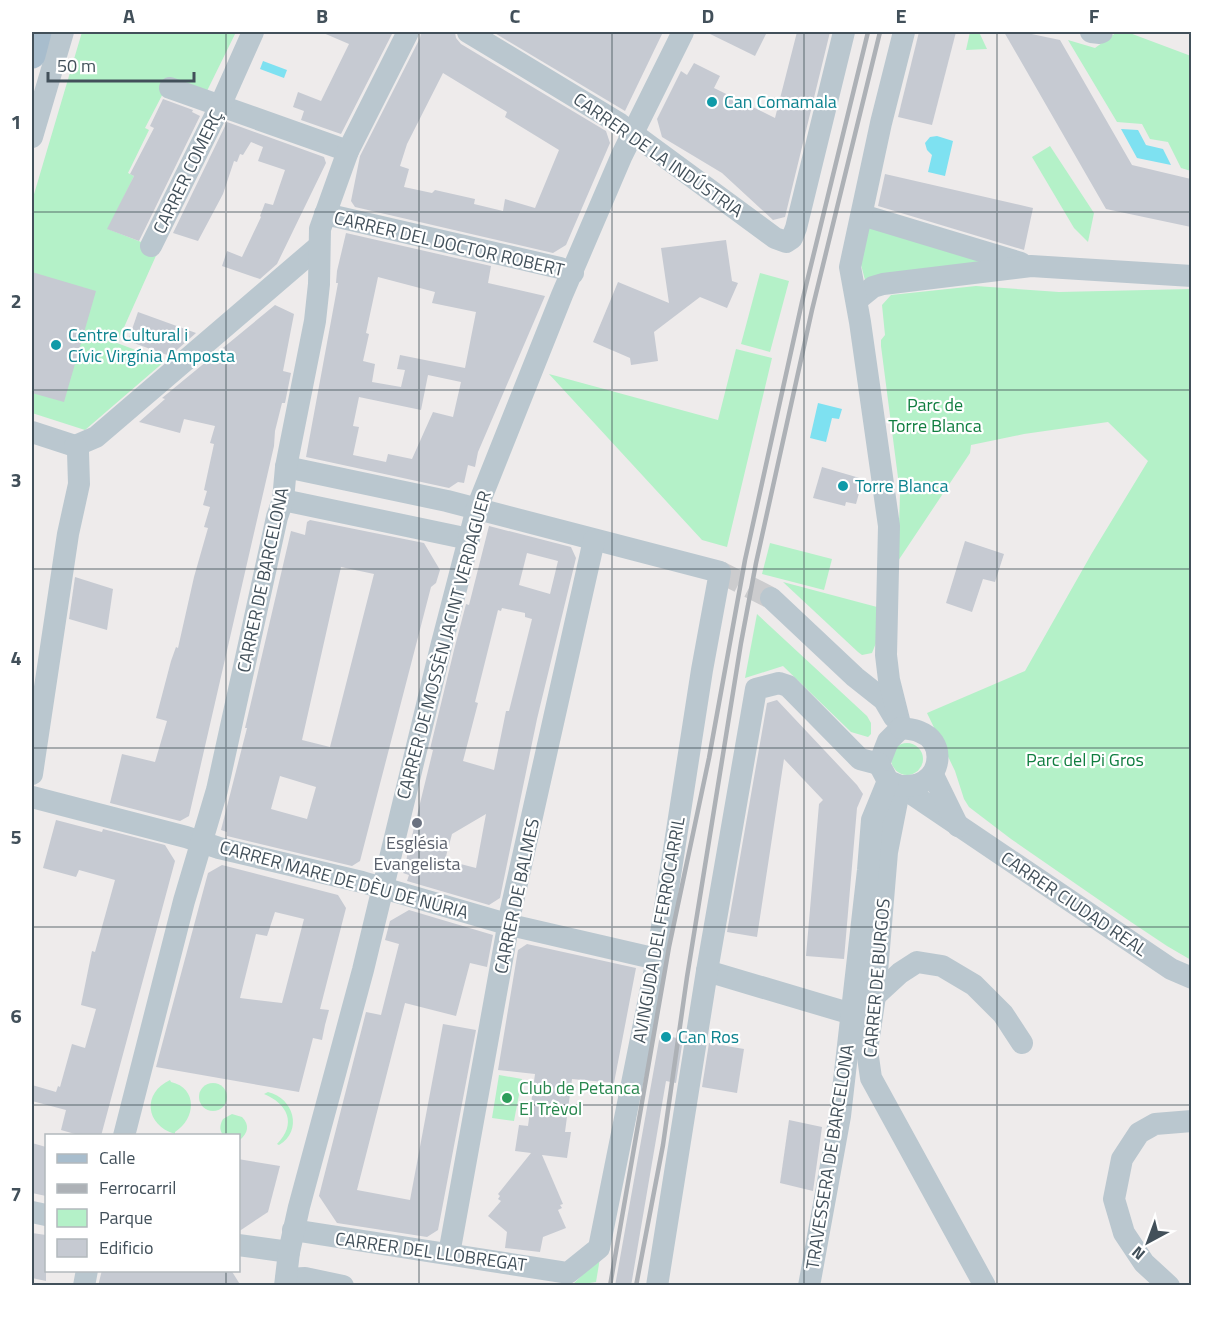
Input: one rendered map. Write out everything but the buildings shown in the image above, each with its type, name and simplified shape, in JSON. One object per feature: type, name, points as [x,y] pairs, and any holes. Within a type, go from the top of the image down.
[{"type":"main road","points":[[32,55],[38,32]]},
{"type":"street","points":[[32,137],[63,32]]},
{"type":"street","name":"CARRER COMERÇ","points":[[151,246],[220,106],[253,32]]},
{"type":"street","name":"CARRER DE BARCELONA","points":[[124,1134],[201,842],[217,790],[277,517],[283,500],[286,467],[315,321],[319,284],[319,246],[325,214],[348,151],[408,32]]},
{"type":"street","name":"CARRER DE LA INDÚSTRIA","points":[[468,32],[620,124],[775,238],[786,242],[792,238],[796,228],[844,32]]},
{"type":"street","name":"CARRER DE MOSSÈN JACINT VERDAGUER","points":[[292,1281],[291,1241],[383,889],[477,508],[562,296],[632,134],[683,32]]},
{"type":"street","points":[[771,598],[884,700],[903,734],[933,742],[938,762],[933,775],[922,783],[889,777],[903,734],[909,715],[888,659],[886,622],[889,526],[857,300],[850,267],[904,32]]},
{"type":"street","points":[[170,88],[348,151]]},
{"type":"street","name":"CARRER DEL DOCTOR ROBERT","points":[[325,214],[560,268],[573,273]]},
{"type":"street","points":[[862,215],[1031,266]]},
{"type":"street","points":[[32,432],[75,446],[96,437],[319,246]]},
{"type":"street","points":[[961,274],[967,261],[964,246]]},
{"type":"street","points":[[857,300],[873,287],[883,284],[1031,266],[1191,276]]},
{"type":"street","points":[[32,774],[68,534],[79,484],[78,452],[75,446]]},
{"type":"street","points":[[286,467],[477,508],[594,540]]},
{"type":"street","points":[[283,500],[469,539]]},
{"type":"street","name":"AVINGUDA DEL FERROCARRIL","points":[[568,1273],[599,1248],[657,959],[702,670],[720,572],[594,540]]},
{"type":"street","name":"CARRER DE BALMES","points":[[449,1254],[511,910],[594,540]]},
{"type":"street","points":[[864,684],[888,659]]},
{"type":"street","name":"CARRER CIUDAD REAL","points":[[707,971],[756,689],[778,683],[788,686],[860,759],[1171,969],[1191,978]]},
{"type":"street","points":[[933,775],[958,827]]},
{"type":"street","name":"CARRER DE BURGOS","points":[[889,777],[887,852],[875,996],[867,1050],[871,1078],[892,1121],[985,1286]]},
{"type":"street","name":"TRAVESSERA DE BARCELONA","points":[[809,1286],[840,1116],[872,820],[889,777]]},
{"type":"street","name":"CARRER MARE DE DÈU DE NÚRIA","points":[[32,797],[383,889],[510,925],[657,959]]},
{"type":"street","points":[[875,996],[916,962],[942,966],[974,985],[1003,1014],[1022,1043]]},
{"type":"street","points":[[657,1286],[707,971],[852,1014]]},
{"type":"street","points":[[1169,1286],[1144,1263],[1124,1233],[1114,1199],[1122,1159],[1139,1133],[1155,1124],[1191,1121]]},
{"type":"street","name":"CARRER DEL LLOBREGAT","points":[[240,1245],[291,1241],[449,1254],[568,1273]]},
{"type":"street","points":[[292,1281],[343,1286]]},
{"type":"green space","points":[[82,32],[236,32],[205,95],[169,82],[145,128],[149,130],[128,173],[134,176],[108,229],[159,249],[117,343],[165,361],[85,430],[32,413],[32,201]]},
{"type":"green space","points":[[970,32],[979,32],[987,49],[966,50]]},
{"type":"green space","points":[[1117,32],[1127,32],[1191,56],[1191,171],[1181,168],[1168,142],[1150,139],[1142,124],[1117,122],[1068,40],[1095,48]]},
{"type":"green space","points":[[1050,146],[1094,213],[1088,242],[1074,228],[1032,157]]},
{"type":"green space","points":[[876,224],[1008,264],[865,280],[860,261],[866,229]]},
{"type":"green space","points":[[760,273],[789,281],[770,352],[741,344]]},
{"type":"green space","name":"Parc del Pi Gros","points":[[976,286],[1059,292],[1191,289],[1191,960],[1131,922],[969,807],[955,771],[927,713],[1025,671],[1092,553],[1148,461],[1108,422],[1024,434],[971,445],[970,453],[898,561],[900,493],[881,346],[881,340],[885,335],[882,305],[891,295]]},
{"type":"green space","points":[[736,349],[772,358],[727,547],[702,540],[549,374],[718,420]]},
{"type":"green space","points":[[770,543],[832,559],[824,590],[762,574]]},
{"type":"green space","points":[[783,582],[877,607],[876,643],[872,653],[862,655],[858,652]]},
{"type":"green space","points":[[757,614],[867,716],[871,723],[871,734],[868,737],[851,732],[783,666],[745,678]]},
{"type":"green space","points":[[907,743],[918,748],[923,759],[918,770],[907,775],[896,770],[891,759],[896,748]]},
{"type":"green space","name":"Club de Petanca El Trèvol","points":[[499,1075],[522,1079],[514,1121],[492,1118]]},
{"type":"green space","points":[[170,1080],[186,1091],[191,1104],[187,1120],[175,1134],[158,1124],[151,1108],[151,1100],[155,1093]]},
{"type":"green space","points":[[213,1083],[223,1087],[227,1097],[223,1107],[213,1111],[203,1107],[199,1097],[203,1087]]},
{"type":"green space","points":[[268,1092],[284,1101],[292,1116],[291,1132],[279,1145],[277,1144],[287,1129],[287,1115],[279,1103],[264,1094]]},
{"type":"green space","points":[[232,1114],[242,1117],[247,1126],[245,1135],[240,1140],[240,1134],[222,1134],[223,1119]]},
{"type":"green space","points":[[600,1258],[596,1282],[571,1286]]},
{"type":"water","points":[[263,61],[287,70],[284,78],[260,69]]},
{"type":"water","points":[[1121,129],[1138,130],[1146,145],[1163,149],[1171,165],[1137,158]]},
{"type":"water","points":[[937,136],[953,141],[945,176],[928,172],[932,155],[925,143],[930,137]]},
{"type":"water","points":[[818,403],[842,409],[839,419],[832,418],[826,442],[810,438]]},
{"type":"tunnel","points":[[720,572],[771,598]]},
{"type":"railway","points":[[610,1286],[669,947],[709,758],[745,560],[802,302],[868,32]]},
{"type":"railway","points":[[636,1286],[663,1145],[687,977],[756,563],[812,310],[880,32]]},
{"type":"place","name":"Can Comamala","points":[[712,102]]},
{"type":"place","name":"Centre Cultural i Cívic Virgínia Amposta","points":[[56,345]]},
{"type":"place","name":"Torre Blanca","points":[[843,486]]},
{"type":"place","name":"Església Evangelista","points":[[417,823]]},
{"type":"place","name":"Can Ros","points":[[666,1037]]},
{"type":"place","name":"Club de Petanca El Trèvol","points":[[507,1098]]},
{"type":"park label","name":"Parc de Torre Blanca","points":[[935,415]]}]
